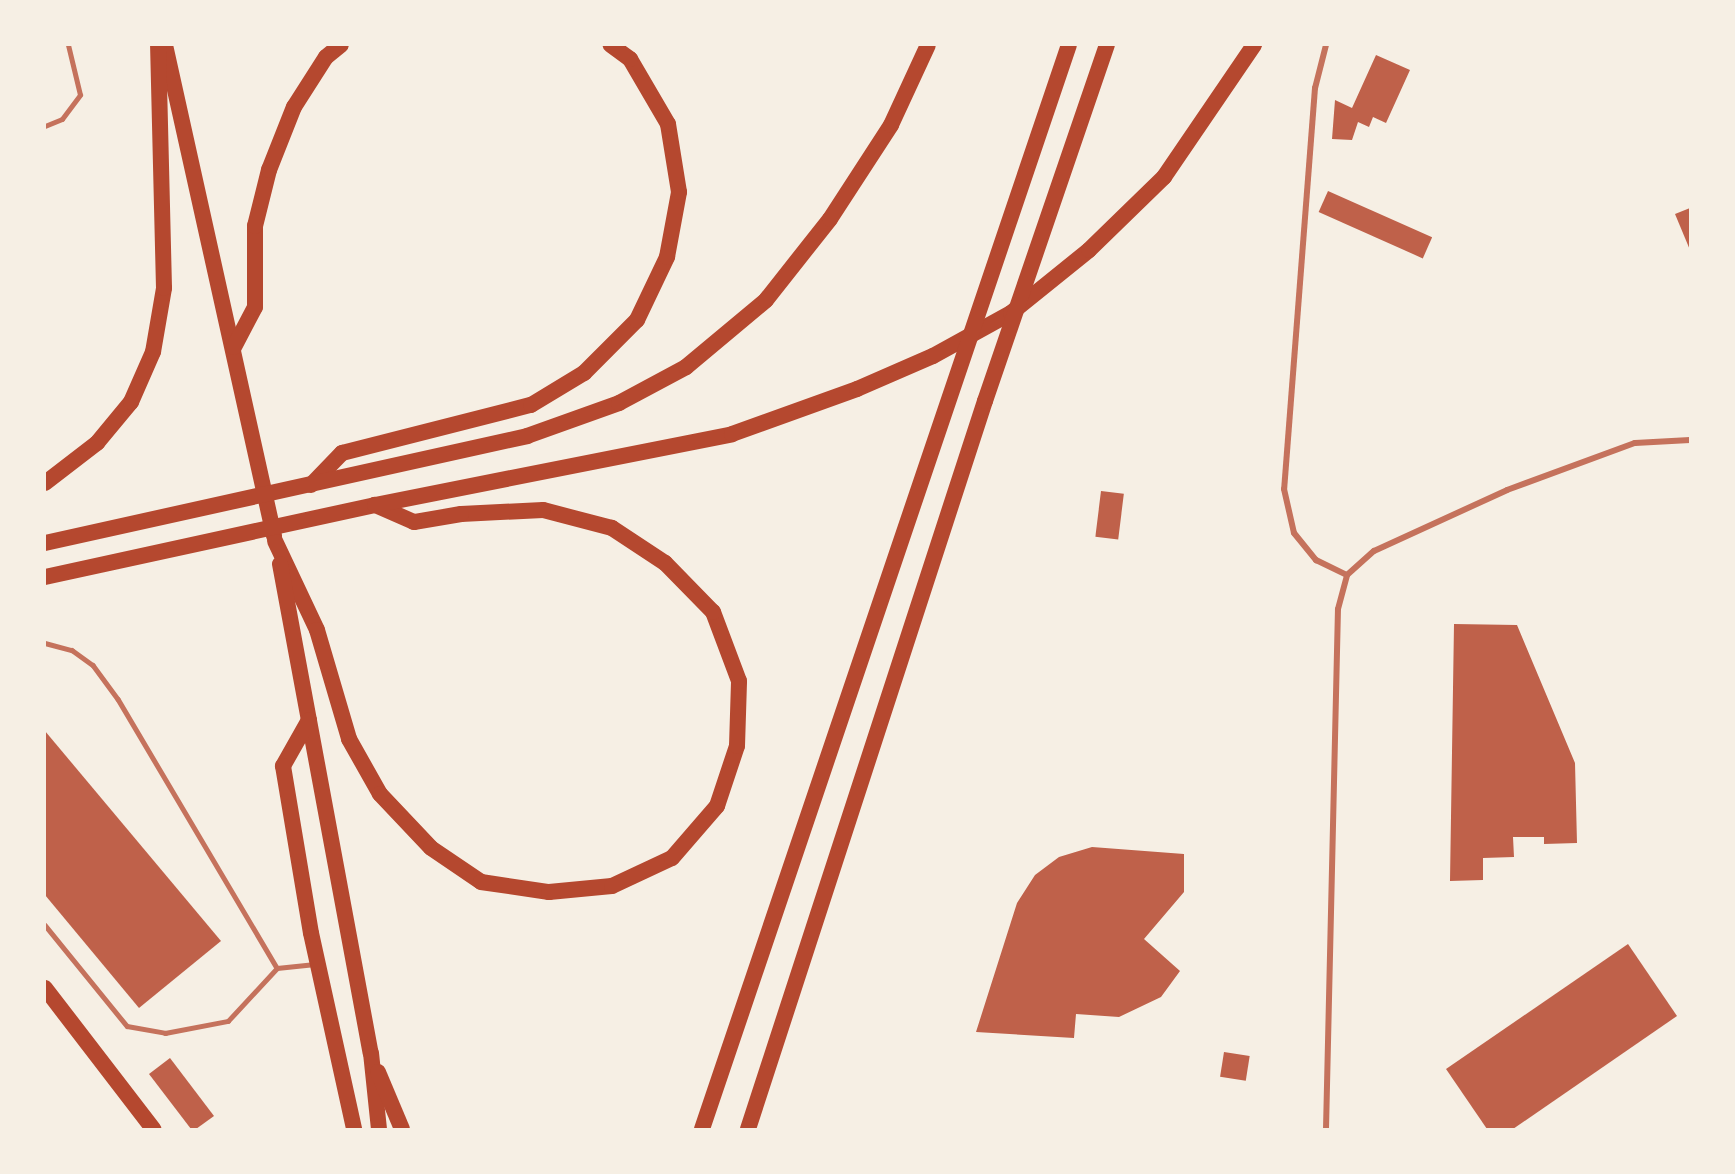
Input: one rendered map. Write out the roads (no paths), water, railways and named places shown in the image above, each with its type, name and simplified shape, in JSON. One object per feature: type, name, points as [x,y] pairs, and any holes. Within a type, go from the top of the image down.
[{"type":"highway","points":[[45,483],[97,443],[131,402],[153,352],[165,288],[158,45]]},
{"type":"highway","points":[[165,45],[234,347],[275,541],[370,1053],[379,1129]]},
{"type":"highway","points":[[234,347],[255,307],[255,226],[269,170],[294,107],[326,57],[341,45]]},
{"type":"highway","points":[[310,485],[342,453],[531,405],[584,373],[637,320],[667,257],[679,192],[668,124],[630,59],[611,45]]},
{"type":"highway","points":[[45,543],[527,436],[620,403],[686,367],[766,300],[830,219],[885,134],[928,45]]},
{"type":"highway","points":[[702,1129],[1069,45]]},
{"type":"highway","points":[[748,1129],[985,401],[1107,45]]},
{"type":"highway","points":[[45,577],[375,505],[732,434],[868,385],[933,356],[1011,313],[1089,250],[1164,177],[1254,45]]},
{"type":"highway","points":[[275,541],[317,630],[349,739],[380,794],[431,848],[481,882],[549,892],[612,886],[672,858],[717,806],[737,747],[739,681],[713,612],[665,563],[612,528],[543,510],[460,514],[414,522],[375,505]]},
{"type":"highway","points":[[309,720],[283,766],[317,963],[354,1129]]},
{"type":"highway","points":[[45,988],[153,1129]]},
{"type":"highway","points":[[370,1053],[402,1129]]},
{"type":"street","points":[[1326,45],[1315,88],[1284,489],[1294,533],[1316,560],[1347,575]]},
{"type":"street","points":[[1326,1129],[1338,609],[1347,575],[1374,551],[1507,490],[1635,443],[1690,440]]},
{"type":"lane","points":[[45,126],[62,119],[80,95],[68,45]]},
{"type":"lane","points":[[45,643],[72,650],[93,665],[118,699],[277,968]]},
{"type":"lane","points":[[45,925],[127,1026],[165,1033],[228,1021],[277,968],[317,963]]}]
